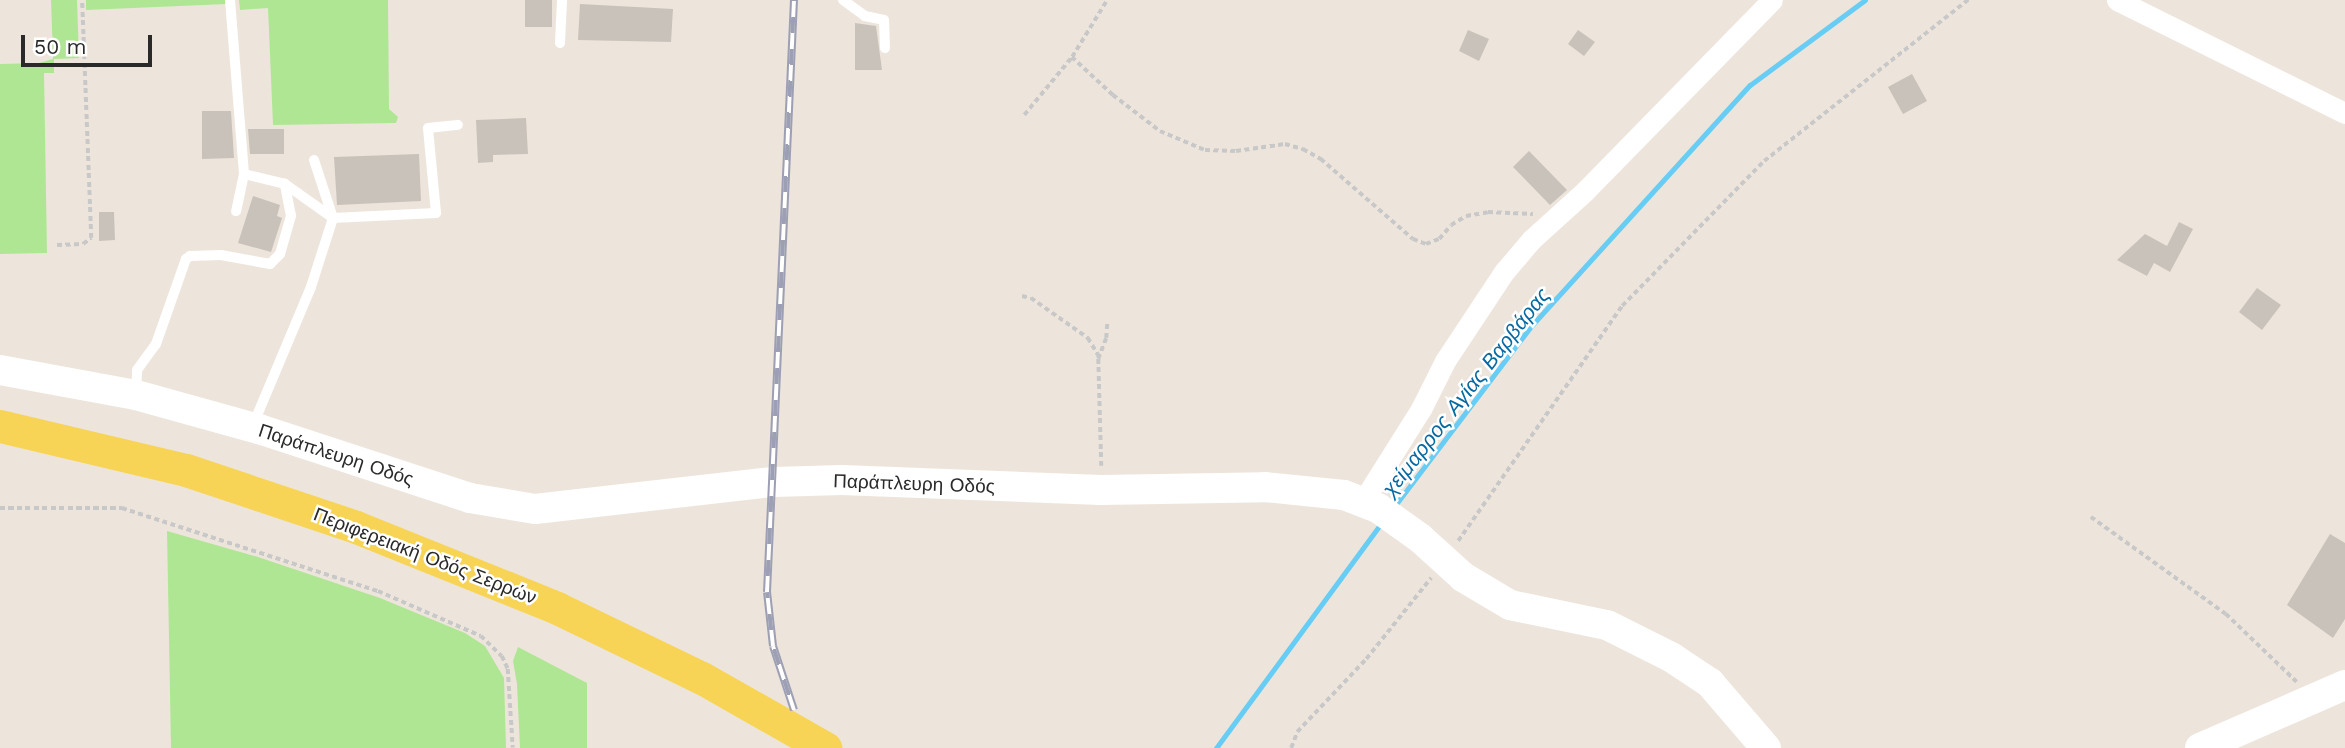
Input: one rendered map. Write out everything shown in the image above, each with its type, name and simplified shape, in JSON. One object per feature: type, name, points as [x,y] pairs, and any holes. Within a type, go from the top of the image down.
[{"type":"main road","name":"Περιφερειακή Οδός Σερρών","points":[[0,426],[186,470],[356,527],[557,608],[702,678],[825,748]]},
{"type":"street","points":[[1371,505],[1479,308],[1504,272],[1556,216],[1699,77],[1773,0]]},
{"type":"street","points":[[2117,0],[2345,113]]},
{"type":"street","name":"Παράπλευρη Οδός","points":[[0,370],[136,395],[252,428],[470,498],[535,509],[793,482],[885,481],[1101,489],[1291,488],[1371,505],[1420,538],[1486,593],[1510,605],[1607,625],[1671,657],[1710,683],[1766,748]]},
{"type":"street","points":[[2200,748],[2345,685]]},
{"type":"lane","points":[[230,0],[244,174],[236,211]]},
{"type":"lane","points":[[560,43],[562,0]]},
{"type":"lane","points":[[843,0],[865,16],[884,20],[885,48]]},
{"type":"lane","points":[[244,174],[285,184],[333,218],[436,213],[428,128],[458,125]]},
{"type":"lane","points":[[252,428],[311,286],[333,218],[314,160]]},
{"type":"lane","points":[[136,395],[137,370],[156,344],[186,259],[190,256],[221,255],[270,264],[280,254],[291,216],[285,184]]},
{"type":"path","points":[[57,245],[83,244],[91,238],[82,0]]},
{"type":"path","points":[[1024,115],[1072,57],[1107,0]]},
{"type":"path","points":[[1291,748],[1297,732],[1366,659],[1445,561],[1622,306],[1764,161],[1968,0]]},
{"type":"path","points":[[1072,57],[1105,89],[1160,131],[1205,150],[1236,150],[1285,144],[1321,159],[1413,239],[1426,244],[1439,239],[1451,225],[1466,216],[1488,212],[1556,216]]},
{"type":"path","points":[[1022,296],[1031,298],[1088,338],[1099,356]]},
{"type":"path","points":[[1101,489],[1099,356],[1106,338],[1107,324]]},
{"type":"path","points":[[0,508],[122,508],[378,591],[481,636],[502,656],[508,669],[513,748]]},
{"type":"path","points":[[2091,517],[2226,614],[2314,697]]},
{"type":"green space","points":[[51,0],[77,0],[79,58],[54,59],[54,73],[44,73],[47,253],[0,254],[0,64],[39,63],[53,59]]},
{"type":"green space","points":[[86,0],[227,0],[227,4],[86,10]]},
{"type":"green space","points":[[239,0],[388,0],[389,109],[398,117],[396,123],[273,125],[268,8],[240,10]]},
{"type":"green space","points":[[167,531],[258,557],[380,598],[465,633],[485,646],[504,678],[506,748],[171,748]]},
{"type":"green space","points":[[518,647],[587,683],[587,748],[520,748],[517,684],[513,661]]},
{"type":"building","points":[[525,0],[552,0],[552,27],[525,27]]},
{"type":"building","points":[[580,4],[673,9],[671,42],[578,40]]},
{"type":"building","points":[[855,23],[876,26],[882,70],[855,70]]},
{"type":"building","points":[[1468,30],[1489,39],[1479,61],[1459,51]]},
{"type":"building","points":[[1578,30],[1595,42],[1584,56],[1568,44]]},
{"type":"building","points":[[1912,74],[1927,101],[1903,114],[1888,87]]},
{"type":"building","points":[[202,111],[231,111],[234,158],[202,159]]},
{"type":"building","points":[[526,118],[528,154],[493,155],[493,162],[478,163],[476,120]]},
{"type":"building","points":[[248,129],[284,129],[284,154],[250,154]]},
{"type":"building","points":[[1529,151],[1567,190],[1550,205],[1513,167]]},
{"type":"building","points":[[419,154],[421,201],[337,205],[334,157]]},
{"type":"building","points":[[253,196],[280,205],[277,216],[282,218],[271,252],[238,243]]},
{"type":"building","points":[[99,212],[114,212],[115,240],[99,241]]},
{"type":"building","points":[[2179,222],[2193,229],[2170,272],[2154,263],[2147,276],[2117,260],[2145,234],[2167,246]]},
{"type":"building","points":[[2257,288],[2281,305],[2262,330],[2239,312]]},
{"type":"building","points":[[2330,534],[2345,543],[2345,619],[2333,638],[2287,605]]},
{"type":"waterway","name":"χείμαρρος Αγίας Βαρβάρας","points":[[1393,508],[1532,325],[1750,85],[1865,0]]},
{"type":"waterway","name":"χείμαρρος Αγίας Βαρβάρας","points":[[1216,748],[1383,521]]},
{"type":"railway","points":[[794,0],[767,592],[773,646],[794,710]]}]
